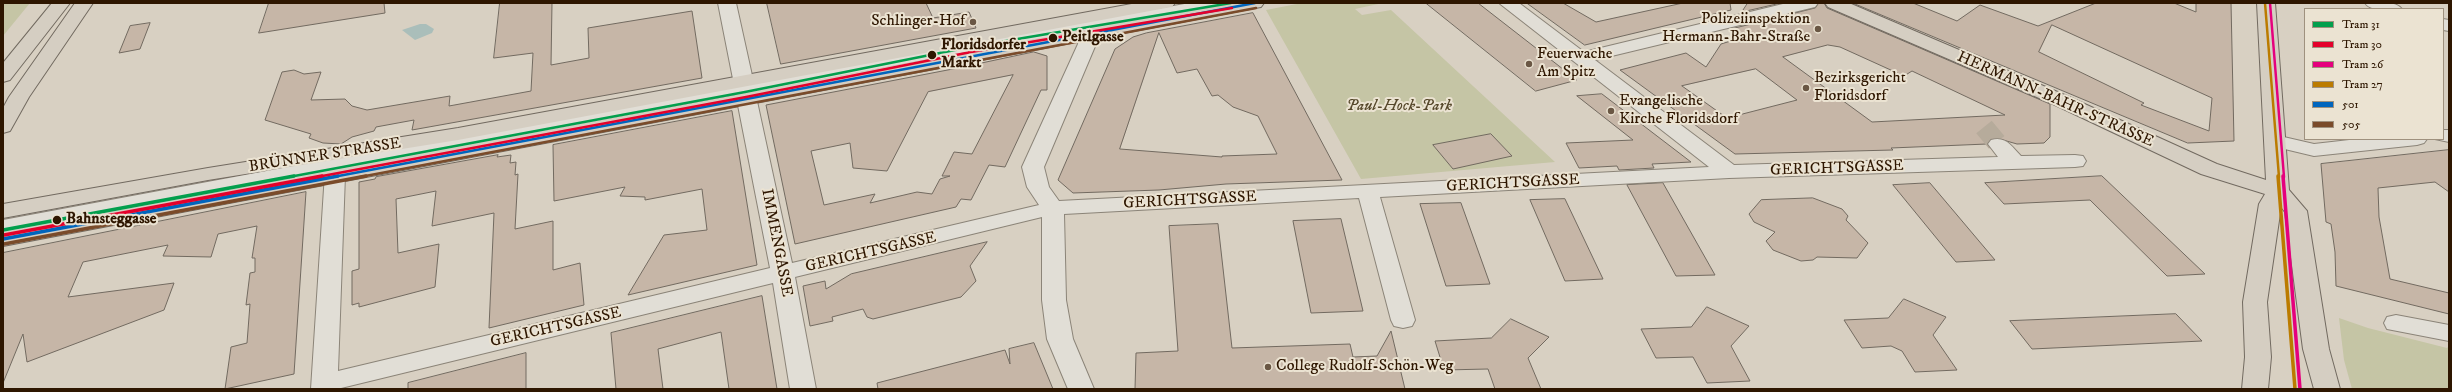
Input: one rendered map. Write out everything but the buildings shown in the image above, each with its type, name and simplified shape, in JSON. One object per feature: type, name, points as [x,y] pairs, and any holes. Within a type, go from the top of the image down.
[{"type":"main road","points":[[3,76],[61,3]]},
{"type":"main road","points":[[3,127],[19,97],[84,3]]},
{"type":"main road","name":"BRÜNNER STRASSE","points":[[3,212],[208,174],[745,89],[1091,26],[1161,9],[1255,3]]},
{"type":"main road","name":"HERMANN-BAHR-STRASSE","points":[[1834,3],[2052,97],[2209,168],[2278,191]]},
{"type":"main road","points":[[2255,389],[2258,357],[2255,302],[2270,204],[2278,191],[2266,3]]},
{"type":"main road","name":"BRÜNNER STRASSE","points":[[3,239],[334,175],[745,89]]},
{"type":"main road","points":[[2278,191],[2296,211],[2316,349],[2327,389]]},
{"type":"street","name":"IMMENGASSE","points":[[727,3],[783,274],[803,389]]},
{"type":"street","name":"BRÜNNER STRASSE","points":[[1161,9],[1219,3]]},
{"type":"street","points":[[1508,3],[1730,172]]},
{"type":"street","points":[[1581,58],[1809,3]]},
{"type":"street","points":[[2374,3],[2390,8]]},
{"type":"street","name":"BRÜNNER STRASSE","points":[[3,227],[745,89],[932,52],[1025,35],[1091,26]]},
{"type":"street","points":[[1081,389],[1060,339],[1054,300],[1053,208],[1038,187],[1034,168],[1077,68],[1091,26]]},
{"type":"street","points":[[2275,141],[2314,150],[2408,140]]},
{"type":"street","points":[[1998,144],[2015,163]]},
{"type":"street","name":"GERICHTSGASSE","points":[[324,386],[1053,208],[1730,172],[2075,161]]},
{"type":"street","points":[[324,386],[334,175]]},
{"type":"street","points":[[1368,192],[1403,320]]},
{"type":"street","points":[[2396,323],[2449,333]]},
{"type":"green space","points":[[3,3],[30,3],[3,36]]},
{"type":"green space","name":"Paul-Hock-Park","points":[[1302,3],[1383,3],[1355,9],[1362,15],[1391,10],[1555,162],[1361,179],[1266,10]]},
{"type":"green space","points":[[2339,318],[2368,328],[2447,348],[2449,346],[2449,389],[2352,389],[2344,360]]},
{"type":"shaded area","points":[[420,24],[426,24],[434,29],[432,33],[415,40],[402,30]]},
{"type":"tunnel","points":[[1984,127],[1998,144]]},
{"type":"tram line","name":"31","points":[[3,230],[745,92],[970,47],[1231,3]]},
{"type":"tram line","name":"27","points":[[2265,3],[2295,389]]},
{"type":"tram line","name":"26","points":[[2270,3],[2300,389]]},
{"type":"tram line","name":"30","points":[[4,235],[746,97],[971,52],[1232,8]]},
{"type":"transit line","name":"501","points":[[3,239],[1255,3]]},
{"type":"transit line","name":"505","points":[[4,244],[1256,8]]},
{"type":"place","name":"Schlinger-Hof","points":[[973,22]]},
{"type":"place","name":"Polizeiinspektion Hermann-Bahr-Straße","points":[[1818,29]]},
{"type":"place","name":"Peitlgasse","points":[[1053,38]]},
{"type":"place","name":"Floridsdorfer Markt","points":[[932,55]]},
{"type":"place","name":"Feuerwache Am Spitz","points":[[1529,64]]},
{"type":"place","name":"Bezirksgericht Floridsdorf","points":[[1806,88]]},
{"type":"place","name":"Evangelische Kirche Floridsdorf","points":[[1611,111]]},
{"type":"place","name":"Bahnsteggasse","points":[[57,220]]},
{"type":"place","name":"College Rudolf-Schön-Weg","points":[[1268,367]]}]
